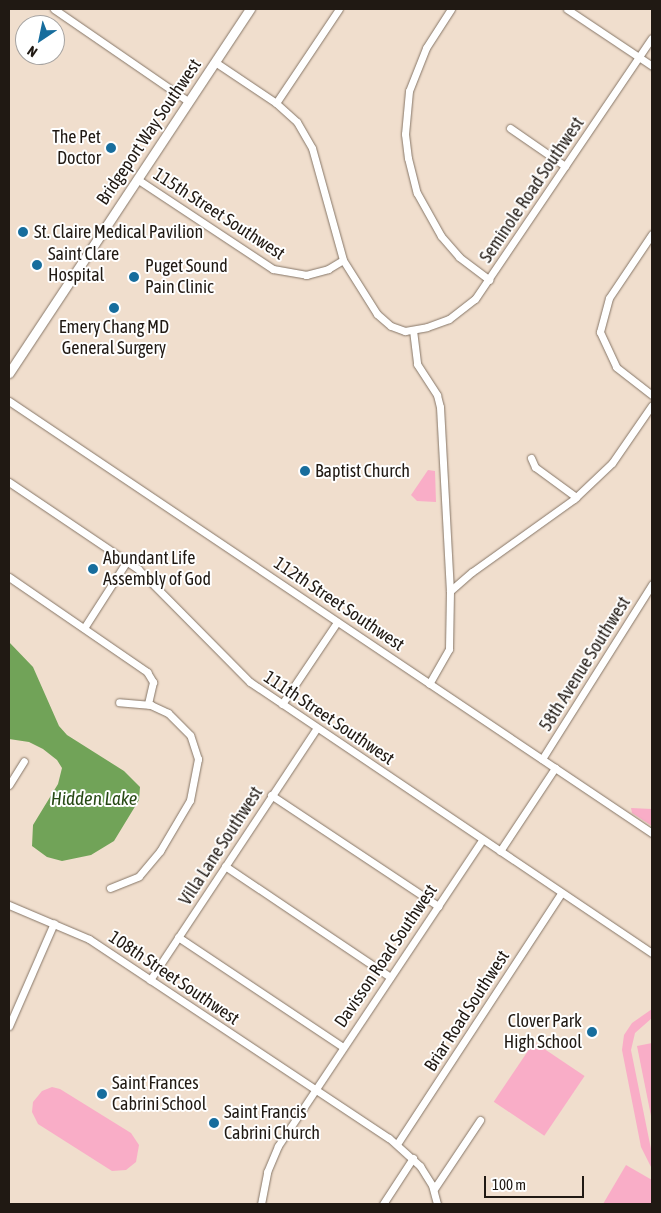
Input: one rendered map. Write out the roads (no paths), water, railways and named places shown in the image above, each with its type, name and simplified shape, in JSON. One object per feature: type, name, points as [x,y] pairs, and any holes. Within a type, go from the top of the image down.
[{"type":"main road","name":"Bridgeport Way Southwest","points":[[9,373],[250,9]]},
{"type":"street","points":[[54,9],[188,101]]},
{"type":"street","points":[[276,103],[339,9]]},
{"type":"street","points":[[451,9],[426,48],[409,91],[405,134],[408,158],[417,193],[441,236],[460,257],[489,280]]},
{"type":"street","points":[[567,9],[652,66]]},
{"type":"street","name":"Seminole Road Southwest","points":[[413,330],[427,327],[456,314],[475,299],[652,38]]},
{"type":"street","points":[[215,62],[276,103],[297,122],[312,148],[342,260],[382,320],[397,329],[413,330],[417,364],[437,395],[440,407],[450,591],[449,649],[430,684]]},
{"type":"street","points":[[510,128],[565,166]]},
{"type":"street","name":"115th Street Southwest","points":[[137,179],[273,269],[306,275],[328,269],[342,260]]},
{"type":"street","points":[[652,234],[609,298],[601,321],[601,337],[616,367],[652,395]]},
{"type":"street","name":"112th Street Southwest","points":[[9,401],[652,833]]},
{"type":"street","points":[[450,591],[484,562],[548,520],[576,497],[612,463],[652,405]]},
{"type":"street","points":[[531,458],[535,466],[576,497]]},
{"type":"street","name":"111th Street Southwest","points":[[9,482],[127,561],[175,604],[231,666],[282,704],[652,953]]},
{"type":"street","points":[[84,628],[127,561]]},
{"type":"street","points":[[9,577],[151,676],[153,684],[148,704]]},
{"type":"street","name":"58th Avenue Southwest","points":[[542,759],[652,584]]},
{"type":"street","points":[[282,704],[337,622]]},
{"type":"street","points":[[110,888],[128,882],[148,869],[182,817],[196,778],[198,759],[190,734],[168,713],[148,704],[119,702]]},
{"type":"street","name":"Villa Lane Southwest","points":[[150,980],[317,728]]},
{"type":"street","points":[[9,785],[24,761]]},
{"type":"street","points":[[500,851],[555,768]]},
{"type":"street","points":[[271,795],[438,906]]},
{"type":"street","name":"Davisson Road Southwest","points":[[261,1204],[274,1155],[315,1089],[482,840]]},
{"type":"street","points":[[225,866],[390,977]]},
{"type":"street","name":"Briar Road Southwest","points":[[397,1144],[561,893]]},
{"type":"street","name":"108th Street Southwest","points":[[9,905],[89,940],[397,1144],[413,1158],[434,1189],[438,1204]]},
{"type":"street","points":[[9,1026],[54,924]]},
{"type":"street","points":[[178,937],[343,1047]]},
{"type":"street","points":[[434,1189],[480,1120]]},
{"type":"street","points":[[383,1204],[413,1158]]},
{"type":"water","name":"Hidden Lake","points":[[9,642],[33,667],[59,726],[67,735],[124,771],[140,787],[139,800],[114,841],[91,855],[62,861],[47,857],[32,846],[33,825],[58,784],[62,768],[57,760],[43,749],[29,742],[9,739]]},
{"type":"place","name":"The Pet Doctor","points":[[111,148]]},
{"type":"place","name":"St. Claire Medical Pavilion","points":[[23,232]]},
{"type":"place","name":"Saint Clare Hospital","points":[[37,265]]},
{"type":"place","name":"Puget Sound Pain Clinic","points":[[134,277]]},
{"type":"place","name":"Emery Chang MD General Surgery","points":[[114,308]]},
{"type":"place","name":"Baptist Church","points":[[305,471]]},
{"type":"place","name":"Abundant Life Assembly of God","points":[[93,569]]},
{"type":"place","name":"Clover Park High School","points":[[592,1032]]},
{"type":"place","name":"Saint Frances Cabrini School","points":[[102,1094]]},
{"type":"place","name":"Saint Francis Cabrini Church","points":[[214,1123]]}]
